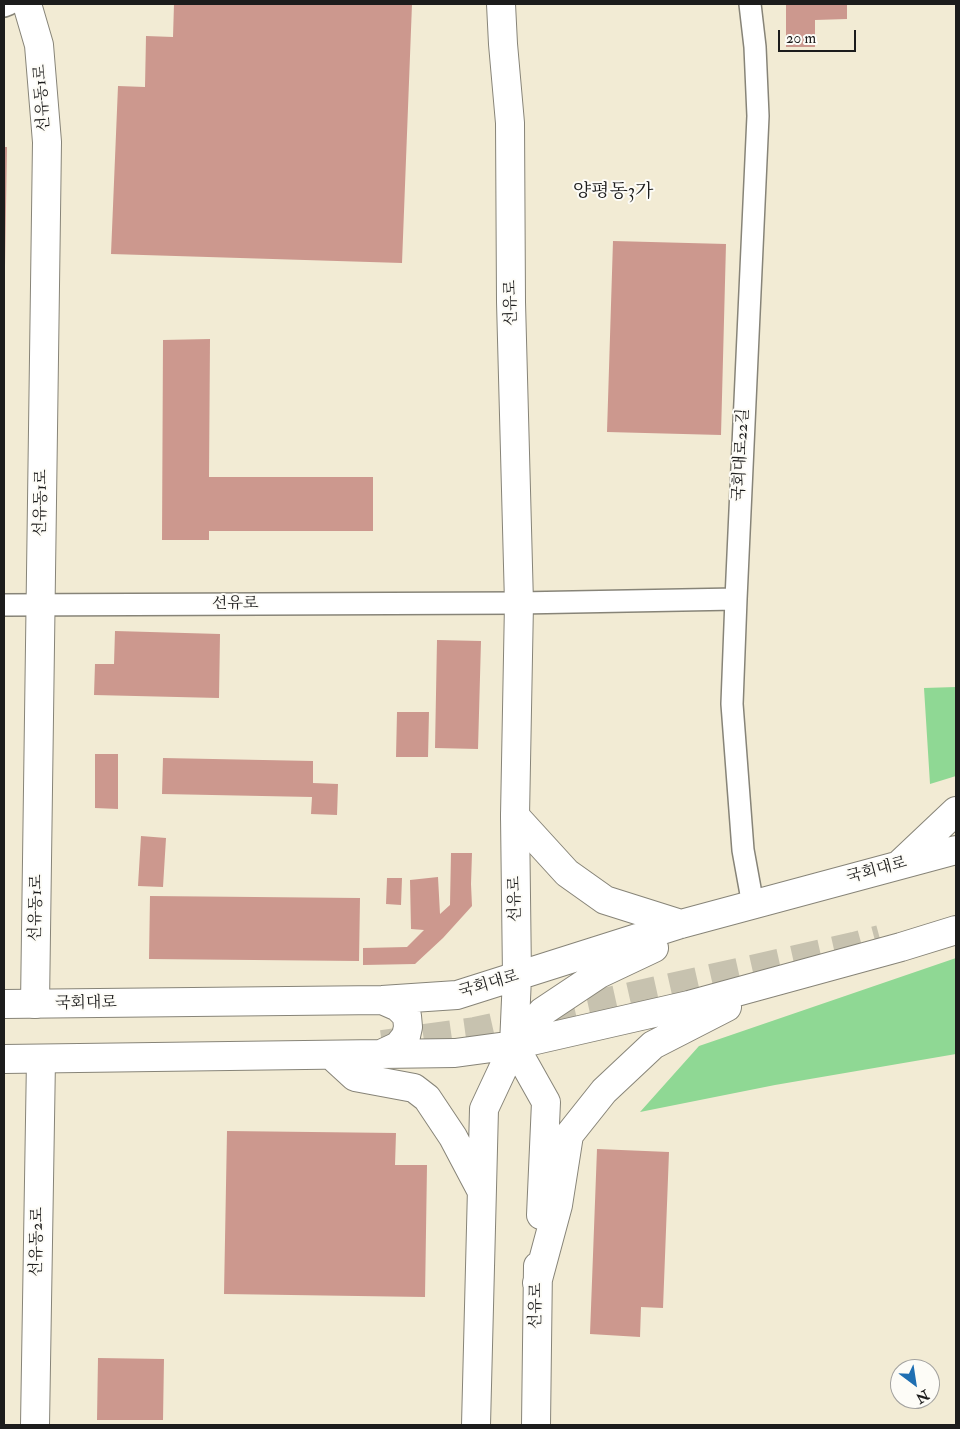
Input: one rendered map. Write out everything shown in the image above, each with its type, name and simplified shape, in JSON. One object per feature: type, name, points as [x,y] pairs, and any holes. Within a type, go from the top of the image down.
[{"type":"main road","name":"선유동1로","points":[[27,4],[40,45],[46,142],[36,1004]]},
{"type":"main road","name":"선유로","points":[[476,1425],[484,1109],[514,1046],[517,977],[515,816],[519,603],[511,302],[510,123],[502,44],[501,4]]},
{"type":"main road","points":[[898,866],[956,811]]},
{"type":"main road","points":[[515,816],[567,873],[605,900],[681,924]]},
{"type":"main road","name":"국회대로","points":[[4,1004],[382,1000],[457,995],[681,924],[956,850]]},
{"type":"main road","points":[[514,1046],[542,1012],[600,974],[742,908]]},
{"type":"main road","points":[[4,1059],[455,1053],[514,1046],[689,1005],[956,930]]},
{"type":"main road","points":[[537,1283],[558,1205],[569,1135],[604,1091],[653,1045],[778,981]]},
{"type":"main road","points":[[382,1000],[398,1007],[407,1016],[408,1027],[406,1036],[398,1046],[384,1053]]},
{"type":"main road","name":"선유로","points":[[514,1046],[546,1102],[537,1283],[536,1425]]},
{"type":"main road","points":[[331,1055],[355,1077],[414,1088],[427,1098],[453,1137],[482,1193]]},
{"type":"main road","name":"선유동2로","points":[[35,1425],[40,1059]]},
{"type":"street","points":[[4,6],[9,4]]},
{"type":"street","name":"국회대로22길","points":[[742,908],[743,850],[732,704],[758,116],[755,47],[750,4]]},
{"type":"street","points":[[519,603],[736,599]]},
{"type":"street","name":"선유로","points":[[4,605],[519,603]]},
{"type":"green space","points":[[956,687],[956,776],[930,784],[924,688]]},
{"type":"green space","points":[[956,958],[956,1054],[775,1085],[640,1112],[699,1046]]},
{"type":"building","points":[[174,4],[412,4],[402,263],[111,254],[118,86],[145,87],[146,36],[173,37]]},
{"type":"building","points":[[786,4],[847,4],[847,19],[815,20],[815,47],[786,47]]},
{"type":"building","points":[[4,147],[7,147],[5,266],[4,266]]},
{"type":"building","points":[[613,241],[726,244],[721,435],[607,432]]},
{"type":"building","points":[[210,339],[209,477],[373,477],[373,531],[209,531],[209,540],[162,540],[163,340]]},
{"type":"building","points":[[115,631],[220,634],[219,698],[94,695],[95,664],[114,664]]},
{"type":"building","points":[[437,640],[481,641],[478,749],[435,748]]},
{"type":"building","points":[[397,712],[429,712],[428,757],[396,757]]},
{"type":"building","points":[[95,754],[118,754],[118,809],[95,808]]},
{"type":"building","points":[[163,758],[313,761],[313,783],[338,784],[337,815],[311,814],[312,797],[162,794]]},
{"type":"building","points":[[141,836],[166,838],[163,887],[138,886]]},
{"type":"building","points":[[451,853],[472,853],[472,906],[443,938],[415,964],[363,965],[363,948],[407,947],[424,930],[411,929],[410,880],[438,877],[440,914],[450,905]]},
{"type":"building","points":[[387,878],[402,878],[401,905],[386,904]]},
{"type":"building","points":[[150,896],[360,898],[359,961],[149,959]]},
{"type":"building","points":[[227,1131],[396,1133],[395,1165],[427,1165],[425,1297],[224,1294]]},
{"type":"building","points":[[597,1149],[669,1152],[663,1308],[641,1307],[640,1337],[590,1334]]},
{"type":"building","points":[[98,1358],[164,1359],[163,1420],[97,1420]]},
{"type":"tunnel","points":[[382,1044],[475,1031],[880,939]]},
{"type":"district","name":"양평동3가","points":[[613,193]]}]
